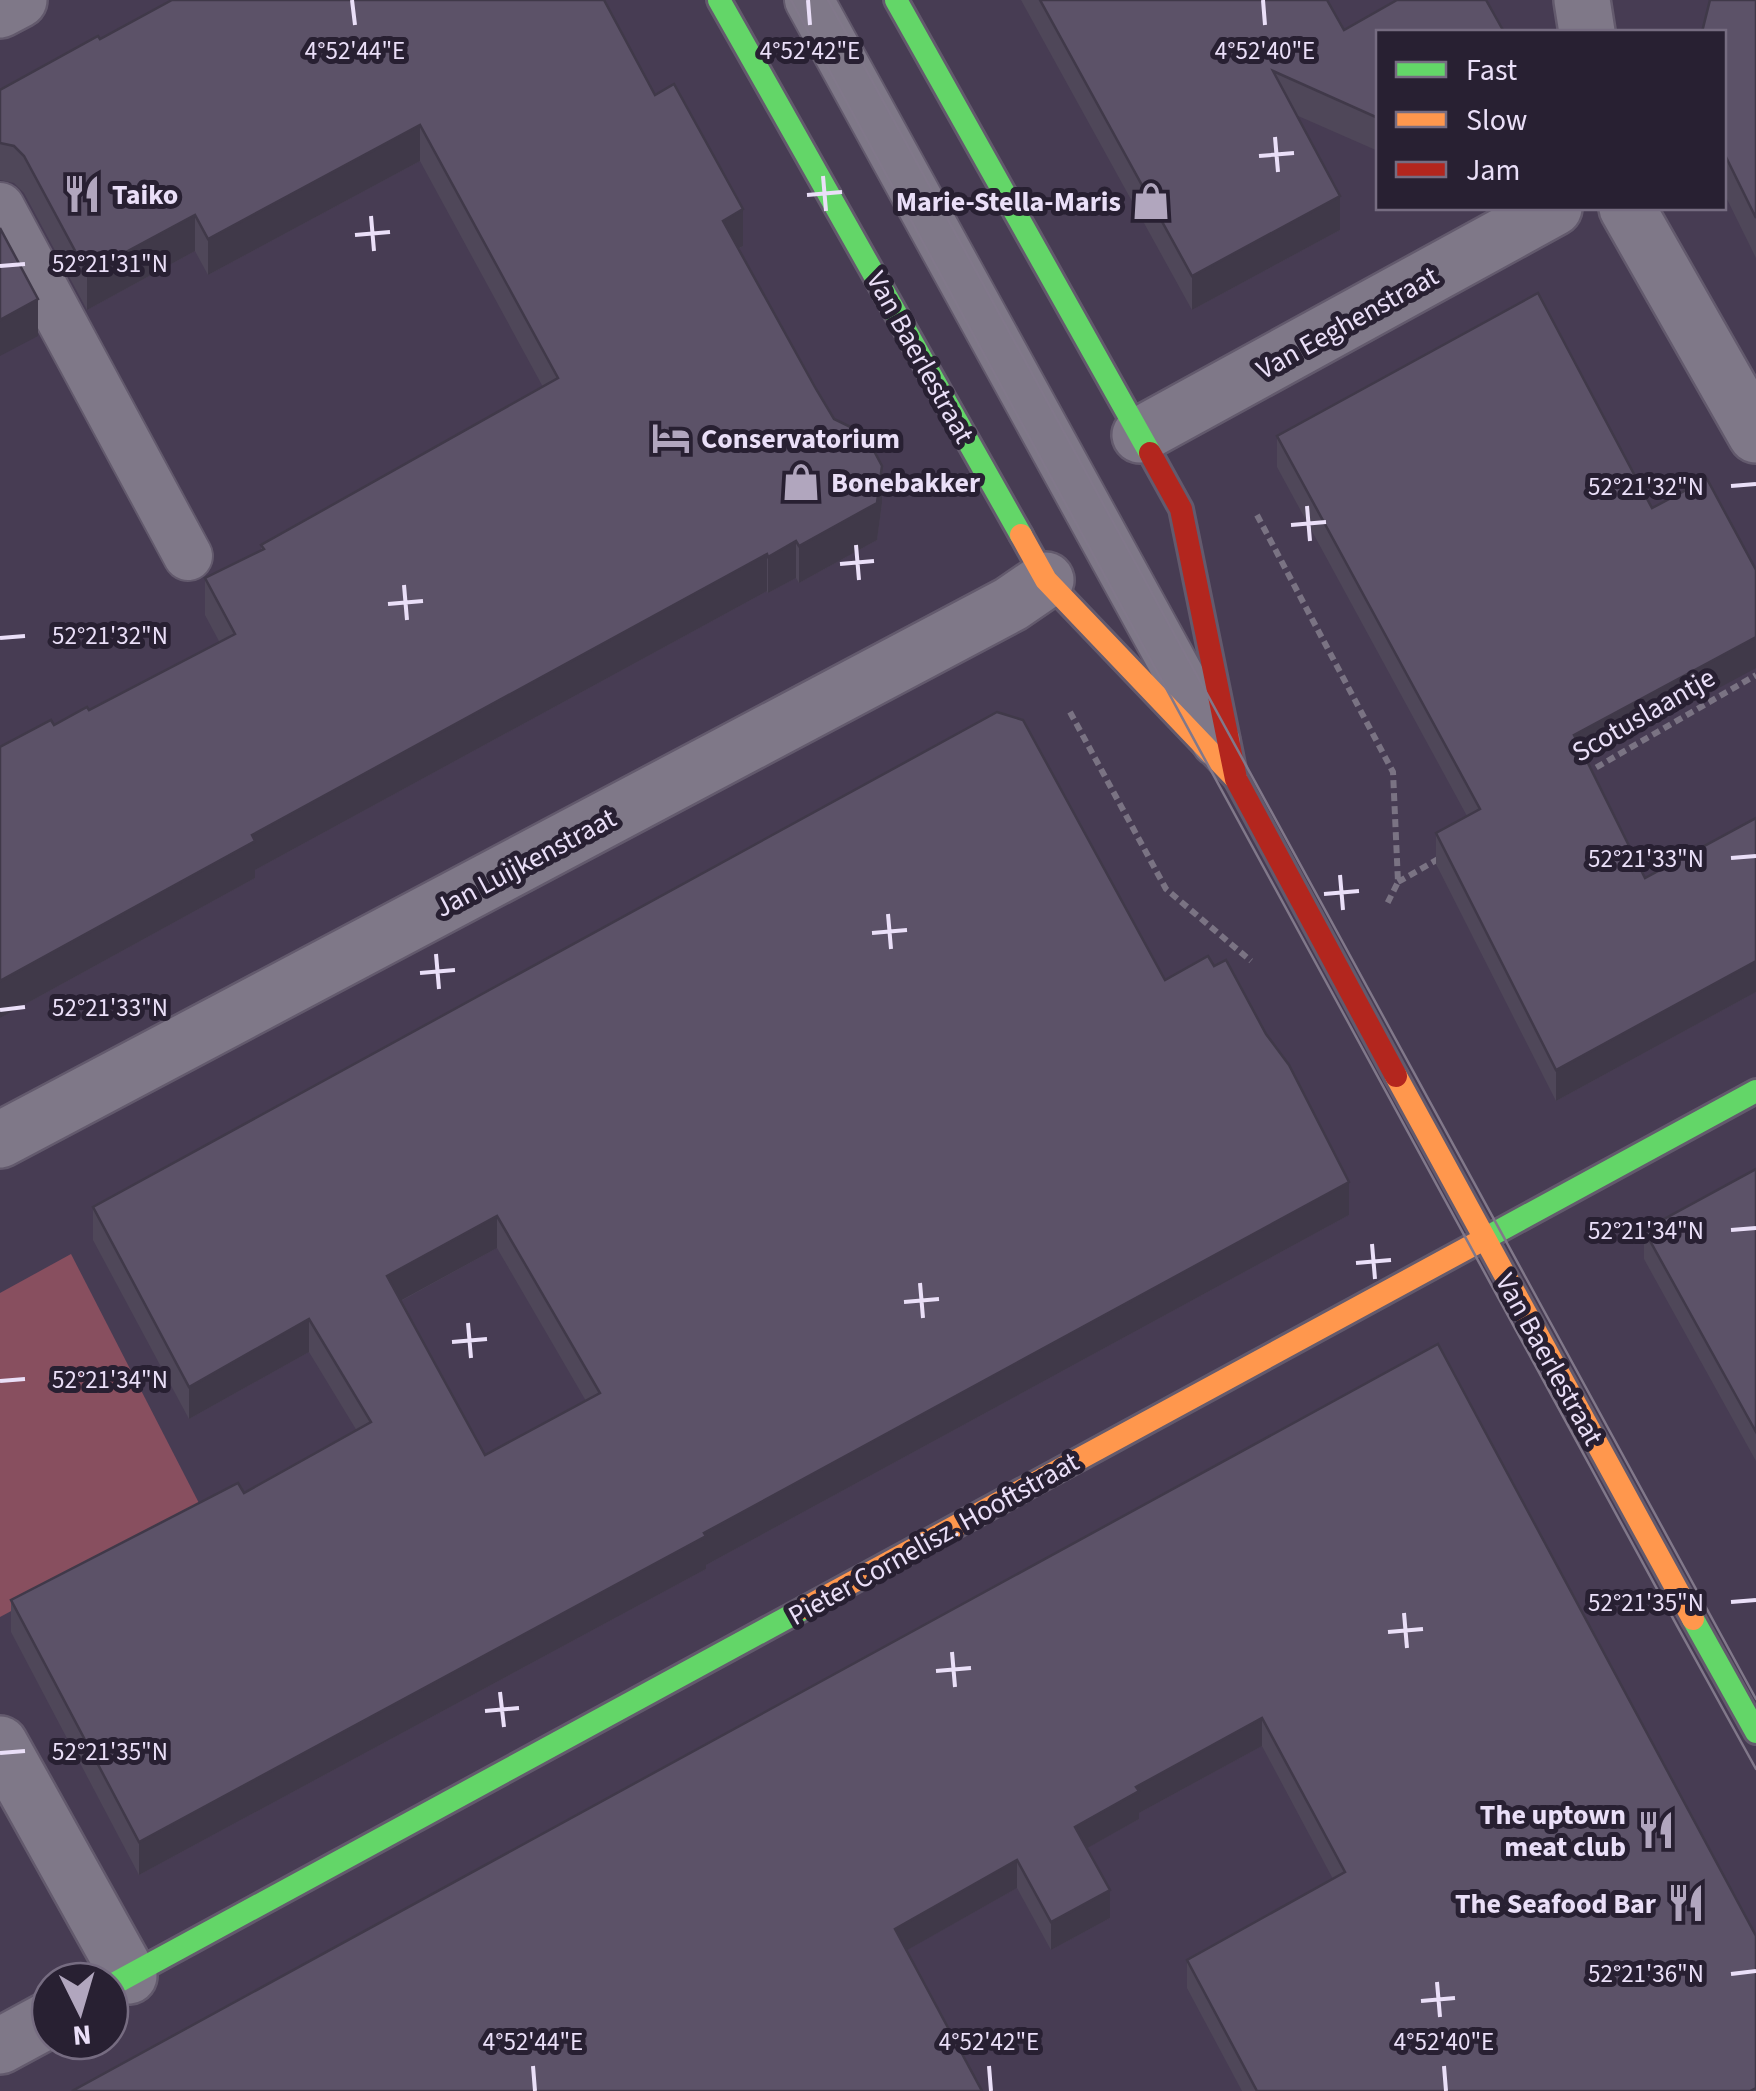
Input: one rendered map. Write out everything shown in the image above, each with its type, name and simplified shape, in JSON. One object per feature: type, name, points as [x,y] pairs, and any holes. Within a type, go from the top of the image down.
[{"type":"street","points":[[0,10],[18,0]]},
{"type":"street","name":"Van Baerlestraat","points":[[719,0],[1046,580],[1236,779],[1483,1238],[1756,1732]]},
{"type":"street","name":"Van Baerlestraat","points":[[896,0],[1181,509],[1236,779]]},
{"type":"street","points":[[1582,0],[1587,30]]},
{"type":"street","name":"Van Eeghenstraat","points":[[1140,435],[1550,210]]},
{"type":"street","points":[[1628,210],[1756,435]]},
{"type":"street","name":"Jan Luijkenstraat","points":[[0,1140],[1011,604],[1046,580]]},
{"type":"street","name":"Pieter Cornelisz. Hooftstraat","points":[[130,1975],[1756,1092]]},
{"type":"street","points":[[0,1744],[109,1961]]},
{"type":"street","points":[[0,2046],[30,2030]]},
{"type":"lane","name":"Van Baerlestraat","points":[[809,0],[1236,779]]},
{"type":"lane","points":[[0,207],[188,556]]},
{"type":"path","points":[[1256,513],[1393,772],[1398,882],[1348,984]]},
{"type":"path","name":"Scotuslaantje","points":[[1568,784],[1756,675]]},
{"type":"path","points":[[1398,882],[1449,853]]},
{"type":"shaded area","points":[[71,1254],[202,1509],[0,1617],[0,1293]]},
{"type":"building","name":"Conservatorium","points":[[172,0],[604,0],[655,95],[674,84],[743,209],[723,221],[834,419],[865,434],[882,466],[877,503],[799,546],[796,541],[768,557],[767,554],[252,835],[255,841],[0,981],[0,747],[51,720],[54,725],[87,707],[89,710],[235,634],[205,578],[264,549],[261,545],[558,378],[420,125],[208,239],[195,215],[87,273],[24,156],[14,146],[0,143],[0,90]]},
{"type":"building","points":[[1040,0],[1327,0],[1344,30],[1397,0],[1486,0],[1503,30],[1376,30],[1376,117],[1273,71],[1340,196],[1192,276]]},
{"type":"building","points":[[1710,0],[1756,0],[1756,218],[1726,157],[1726,30],[1702,30]]},
{"type":"building","points":[[0,228],[38,299],[0,320]]},
{"type":"building","points":[[1538,293],[1652,508],[1707,479],[1756,570],[1756,637],[1574,735],[1645,878],[1756,818],[1756,961],[1556,1070],[1436,833],[1480,809],[1277,436]]},
{"type":"building","points":[[997,712],[1023,720],[1165,980],[1208,956],[1214,966],[1226,960],[1266,1034],[1289,1065],[1349,1182],[139,1842],[11,1600],[238,1483],[244,1493],[371,1422],[309,1319],[189,1387],[93,1207]],"holes":[[[497,1216],[600,1393],[485,1455],[387,1276]]]},
{"type":"building","points":[[1756,1169],[1756,1432],[1644,1230]]},
{"type":"building","points":[[1438,1344],[1756,1936],[1756,2088],[1750,2091],[1257,2091],[1187,1960],[1345,1872],[1262,1718],[1136,1787],[1139,1791],[1075,1827],[1110,1890],[1051,1922],[1017,1860],[895,1929],[982,2091],[72,2091]]},
{"type":"tram line","points":[[791,0],[1756,1769]]},
{"type":"tram line","points":[[828,0],[1756,1699]]},
{"type":"traffic: fast","points":[[719,0],[1021,535]]},
{"type":"traffic: fast","points":[[896,0],[1150,453]]},
{"type":"traffic: fast","points":[[1484,1239],[1756,1091]]},
{"type":"traffic: fast","points":[[130,1975],[805,1608]]},
{"type":"traffic: fast","points":[[1693,1619],[1756,1732]]},
{"type":"traffic: slow","points":[[1021,535],[1046,580],[1236,779]]},
{"type":"traffic: slow","points":[[1396,1076],[1693,1619]]},
{"type":"traffic: slow","points":[[805,1608],[1484,1239]]},
{"type":"traffic: jam","points":[[1150,453],[1181,509],[1236,779],[1396,1076]]},
{"type":"place","name":"Taiko","points":[[82,194]]},
{"type":"place","name":"Marie-Stella-Maris","points":[[1151,201]]},
{"type":"place","name":"Conservatorium","points":[[671,438]]},
{"type":"place","name":"Bonebakker","points":[[801,482]]},
{"type":"place","name":"The uptown meat club","points":[[1656,1830]]},
{"type":"place","name":"The Seafood Bar","points":[[1686,1903]]}]
